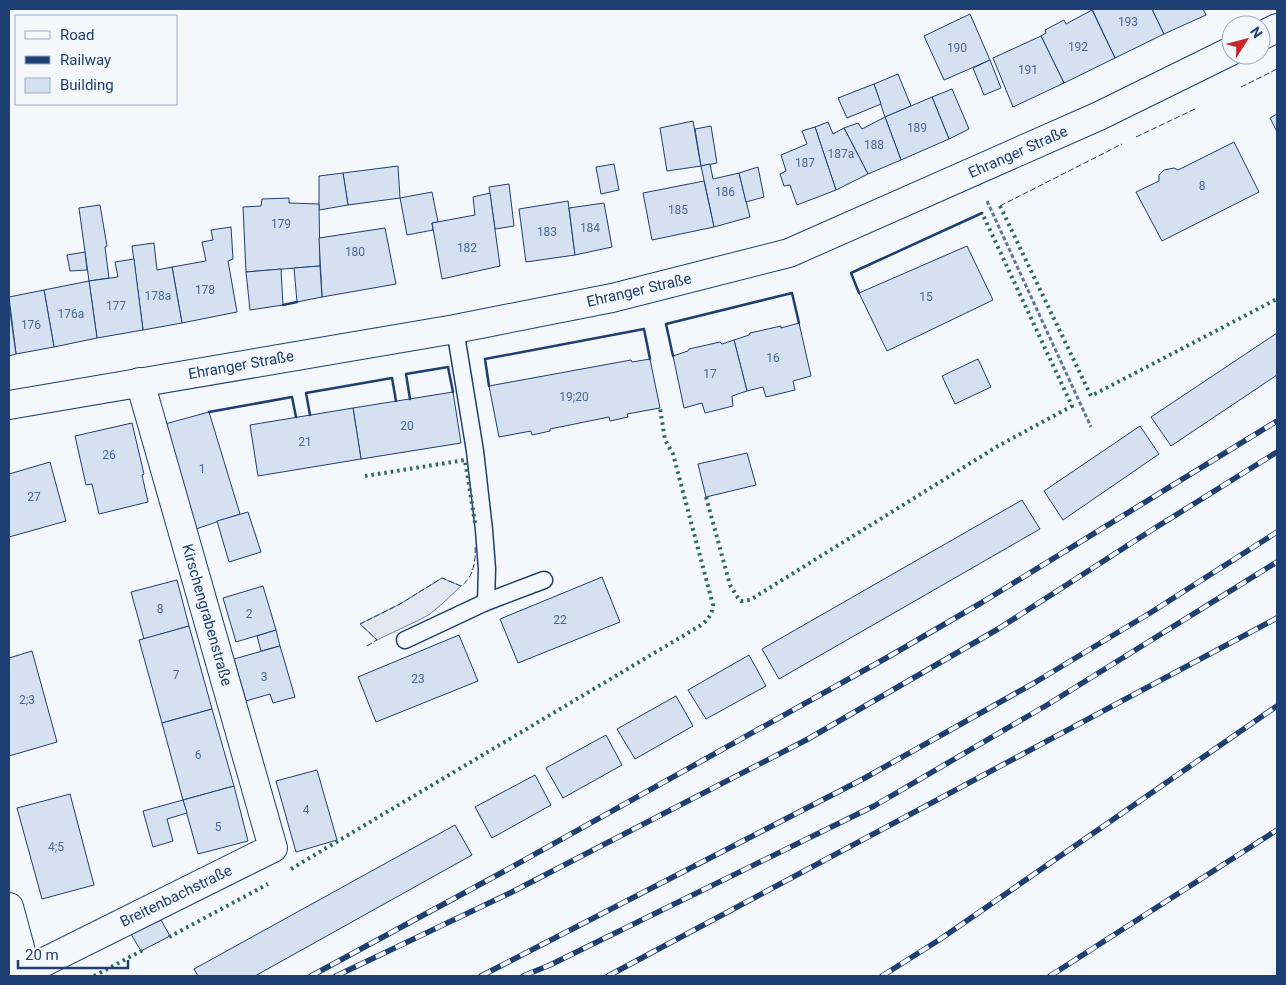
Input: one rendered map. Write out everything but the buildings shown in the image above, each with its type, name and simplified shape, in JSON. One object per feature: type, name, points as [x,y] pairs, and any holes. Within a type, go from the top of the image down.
[{"type":"street","name":"Ehranger Straße","points":[[9,405],[455,329],[612,298],[789,253],[1099,116],[1221,56]]},
{"type":"street","name":"Kirschengrabenstraße","points":[[140,382],[273,848]]},
{"type":"street","name":"Breitenbachstraße","points":[[9,907],[21,973],[273,848]]},
{"type":"lane","points":[[455,329],[475,450],[487,569],[486,602]]},
{"type":"lane","points":[[405,640],[486,602],[544,580]]},
{"type":"path","points":[[974,171],[1091,427]]},
{"type":"shaded area","points":[[442,578],[461,586],[430,614],[377,640],[360,624],[400,604]]},
{"type":"railway","points":[[311,976],[501,873],[888,657],[981,603],[1277,421]]},
{"type":"railway","points":[[336,976],[510,893],[808,739],[998,629],[1277,452]]},
{"type":"railway","points":[[481,976],[863,779],[1034,683],[1150,613],[1277,532]]},
{"type":"railway","points":[[523,976],[550,965],[874,806],[1047,705],[1277,562]]},
{"type":"railway","points":[[608,976],[1277,618]]},
{"type":"railway","points":[[882,976],[939,940],[1277,706]]},
{"type":"railway","points":[[1050,976],[1277,830]]},
{"type":"hedge","points":[[1000,206],[1091,396],[1277,299]]},
{"type":"hedge","points":[[706,497],[730,585],[741,601],[750,600],[998,446],[1072,406],[982,213]]},
{"type":"hedge","points":[[291,869],[707,620],[713,605],[673,454],[665,440],[660,408]]},
{"type":"hedge","points":[[365,476],[465,460],[475,523]]},
{"type":"hedge","points":[[169,937],[268,884]]},
{"type":"hedge","points":[[94,976],[145,949]]},
{"type":"fence","points":[[1241,87],[1277,69]]},
{"type":"fence","points":[[1136,137],[1197,108]]},
{"type":"fence","points":[[1000,206],[1122,144]]},
{"type":"fence","points":[[367,646],[377,640],[360,624],[400,604],[442,578],[461,586],[469,578],[473,568],[475,545]]},
{"type":"wall","points":[[859,293],[851,273],[982,213]]},
{"type":"wall","points":[[673,356],[666,324],[792,293],[799,323]]},
{"type":"wall","points":[[283,305],[297,302]]},
{"type":"wall","points":[[489,386],[485,359],[644,329],[650,359]]},
{"type":"wall","points":[[410,399],[406,374],[448,367],[453,392]]},
{"type":"wall","points":[[310,415],[306,393],[392,378],[396,401]]},
{"type":"wall","points":[[209,412],[292,397],[296,417]]}]
